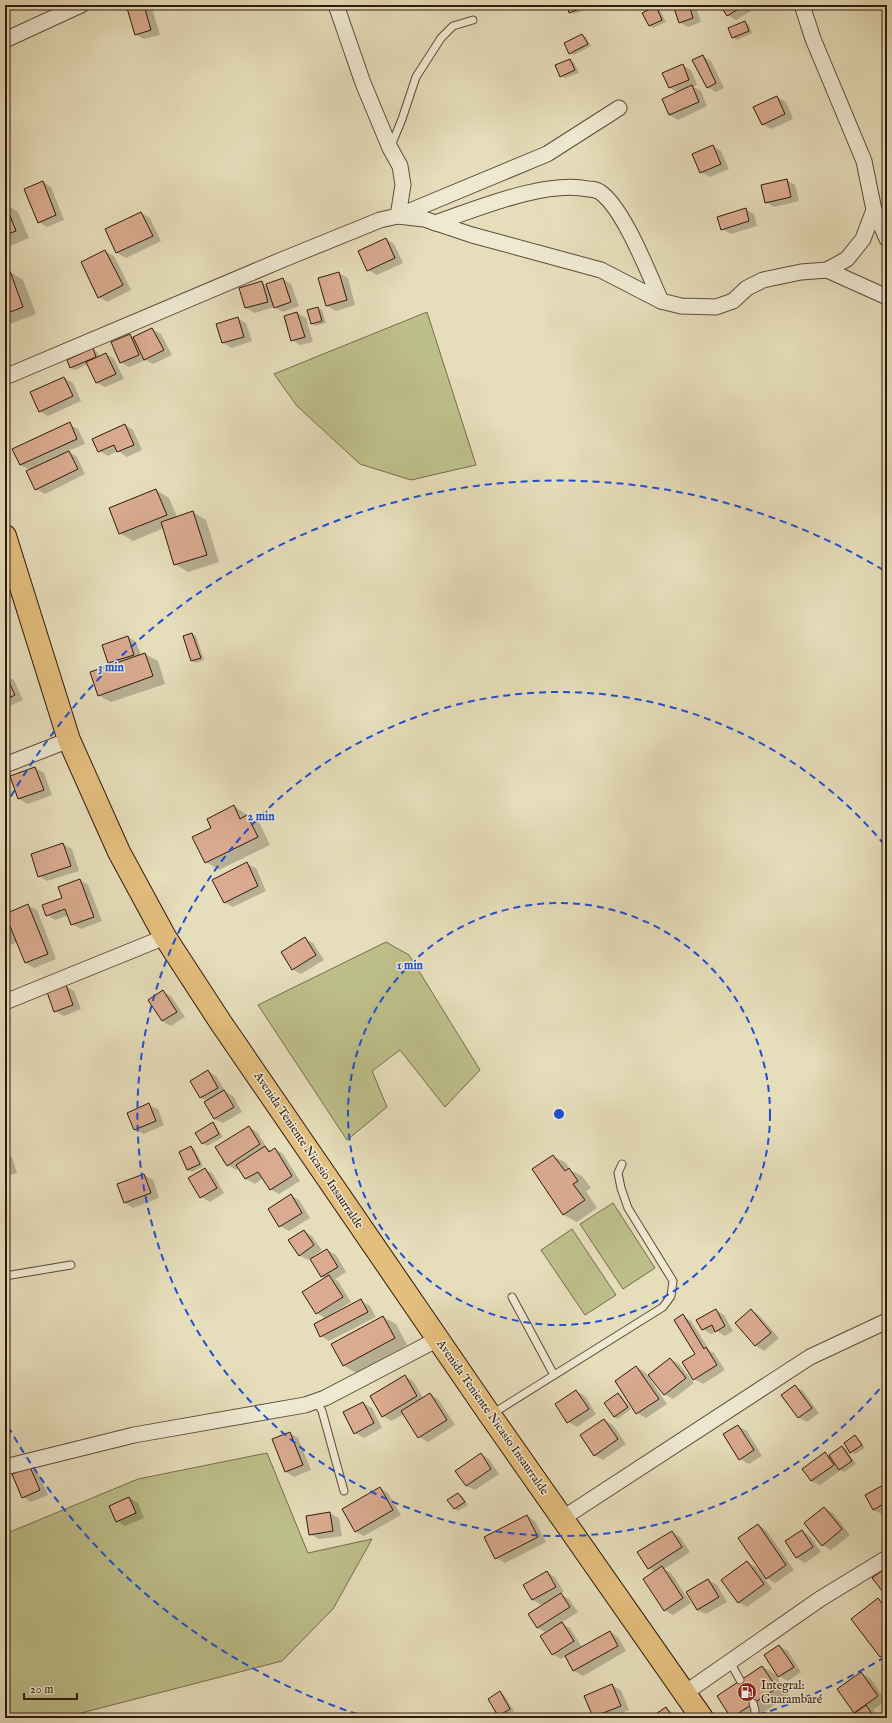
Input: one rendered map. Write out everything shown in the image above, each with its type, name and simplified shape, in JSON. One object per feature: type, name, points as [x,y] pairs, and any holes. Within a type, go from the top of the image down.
[{"type":"main road","name":"Avenida Teniente Nicasio Insaurralde","points":[[5,536],[69,740],[119,852],[165,937],[225,1029],[490,1415],[702,1718]]},
{"type":"street","points":[[5,40],[81,5]]},
{"type":"street","points":[[336,5],[363,83],[390,148],[400,166],[403,185],[398,216]]},
{"type":"street","points":[[802,5],[813,39],[864,161],[874,210],[887,239]]},
{"type":"street","points":[[5,377],[284,259],[380,220],[398,216],[547,154],[619,108]]},
{"type":"street","points":[[435,223],[525,194],[562,187],[584,188],[599,191],[611,202],[625,225],[661,300]]},
{"type":"street","points":[[398,216],[424,219],[601,270],[661,300],[681,306],[716,307],[733,301],[747,288],[763,280],[801,272],[827,270],[847,259],[863,239],[874,210]]},
{"type":"street","points":[[827,270],[887,296]]},
{"type":"street","points":[[5,765],[69,740]]},
{"type":"street","points":[[5,1002],[165,937]]},
{"type":"street","points":[[563,1518],[810,1357],[887,1321]]},
{"type":"street","points":[[5,1467],[134,1435],[305,1405],[325,1398],[438,1339]]},
{"type":"street","points":[[685,1693],[820,1599],[887,1558]]},
{"type":"lane","points":[[390,148],[402,119],[416,77],[425,62],[441,38],[453,26],[472,20]]},
{"type":"lane","points":[[490,1415],[663,1307],[671,1296],[673,1281],[628,1208],[621,1188],[618,1173],[622,1164]]},
{"type":"lane","points":[[5,1276],[71,1265]]},
{"type":"lane","points":[[512,1297],[554,1375]]},
{"type":"lane","points":[[316,1401],[322,1411],[344,1491]]},
{"type":"lane","points":[[730,1662],[740,1680]]},
{"type":"lane","points":[[753,1703],[755,1710],[754,1718]]},
{"type":"green space","points":[[427,312],[476,465],[411,480],[360,464],[297,406],[274,374]]},
{"type":"green space","points":[[386,942],[409,955],[480,1070],[445,1107],[400,1050],[372,1071],[387,1107],[347,1140],[258,1005]]},
{"type":"green space","points":[[613,1203],[655,1268],[623,1289],[580,1224]]},
{"type":"green space","points":[[572,1229],[616,1295],[585,1315],[541,1250]]},
{"type":"green space","points":[[267,1453],[308,1553],[372,1539],[333,1609],[282,1661],[62,1718],[5,1718],[5,1534],[138,1479]]},
{"type":"building","points":[[126,5],[144,5],[151,30],[135,35]]},
{"type":"building","points":[[567,5],[581,5],[582,8],[569,13]]},
{"type":"building","points":[[673,5],[689,5],[693,18],[679,23]]},
{"type":"building","points":[[720,5],[745,5],[727,16]]},
{"type":"building","points":[[656,6],[662,20],[649,26],[642,13]]},
{"type":"building","points":[[745,21],[749,31],[732,38],[728,28]]},
{"type":"building","points":[[582,34],[588,44],[569,54],[564,43]]},
{"type":"building","points":[[703,55],[716,83],[707,88],[692,60]]},
{"type":"building","points":[[570,59],[575,70],[560,77],[555,65]]},
{"type":"building","points":[[683,64],[689,80],[669,88],[662,73]]},
{"type":"building","points":[[692,85],[699,102],[669,115],[662,99]]},
{"type":"building","points":[[777,96],[785,114],[762,125],[753,107]]},
{"type":"building","points":[[713,145],[721,164],[700,173],[692,154]]},
{"type":"building","points":[[787,179],[791,197],[765,203],[761,185]]},
{"type":"building","points":[[43,181],[56,215],[38,223],[24,189]]},
{"type":"building","points":[[5,203],[16,231],[5,235]]},
{"type":"building","points":[[746,208],[749,221],[721,230],[717,217]]},
{"type":"building","points":[[141,212],[153,236],[116,253],[105,229]]},
{"type":"building","points":[[386,238],[395,258],[367,271],[358,251]]},
{"type":"building","points":[[105,250],[123,285],[98,298],[81,262]]},
{"type":"building","points":[[10,271],[23,307],[5,314],[5,273]]},
{"type":"building","points":[[339,272],[347,300],[326,306],[318,278]]},
{"type":"building","points":[[283,278],[291,302],[274,308],[266,284]]},
{"type":"building","points":[[262,281],[268,302],[245,308],[239,288]]},
{"type":"building","points":[[318,307],[322,321],[311,324],[307,310]]},
{"type":"building","points":[[297,312],[305,337],[291,341],[284,316]]},
{"type":"building","points":[[238,317],[244,337],[222,343],[216,324]]},
{"type":"building","points":[[152,328],[164,350],[144,360],[133,337]]},
{"type":"building","points":[[130,334],[139,355],[120,363],[111,342]]},
{"type":"building","points":[[93,348],[96,357],[70,368],[67,360]]},
{"type":"building","points":[[106,353],[116,374],[96,383],[86,362]]},
{"type":"building","points":[[64,377],[73,396],[39,412],[30,392]]},
{"type":"building","points":[[70,422],[77,439],[20,465],[12,449]]},
{"type":"building","points":[[125,424],[134,445],[117,452],[114,445],[98,452],[92,439]]},
{"type":"building","points":[[69,451],[78,469],[35,490],[26,471]]},
{"type":"building","points":[[156,489],[167,515],[119,534],[109,508]]},
{"type":"building","points":[[193,511],[207,555],[174,565],[161,522]]},
{"type":"building","points":[[192,633],[201,658],[191,661],[183,636]]},
{"type":"building","points":[[128,636],[134,655],[108,663],[102,645]]},
{"type":"building","points":[[145,653],[153,676],[98,696],[90,672]]},
{"type":"building","points":[[5,674],[15,695],[5,700]]},
{"type":"building","points":[[35,767],[44,790],[18,799],[10,776]]},
{"type":"building","points":[[234,805],[240,819],[247,815],[258,837],[205,863],[192,837],[211,828],[207,819]]},
{"type":"building","points":[[63,843],[71,866],[38,877],[31,854]]},
{"type":"building","points":[[247,862],[258,886],[224,903],[212,880]]},
{"type":"building","points":[[80,879],[94,917],[71,925],[65,909],[46,916],[42,905],[62,898],[58,887]]},
{"type":"building","points":[[28,904],[48,954],[25,963],[5,914]]},
{"type":"building","points":[[5,925],[9,938],[5,939]]},
{"type":"building","points":[[305,937],[316,955],[292,970],[281,952]]},
{"type":"building","points":[[66,985],[73,1005],[54,1012],[47,992]]},
{"type":"building","points":[[163,990],[177,1012],[162,1021],[148,1000]]},
{"type":"building","points":[[208,1070],[218,1088],[200,1098],[190,1081]]},
{"type":"building","points":[[224,1090],[234,1107],[214,1119],[204,1102]]},
{"type":"building","points":[[149,1103],[156,1121],[134,1130],[127,1113]]},
{"type":"building","points":[[213,1122],[219,1134],[202,1144],[195,1133]]},
{"type":"building","points":[[249,1126],[260,1144],[227,1166],[215,1147]]},
{"type":"building","points":[[191,1146],[200,1164],[187,1170],[179,1152]]},
{"type":"building","points":[[265,1146],[269,1152],[275,1148],[292,1176],[270,1190],[258,1172],[245,1179],[236,1165]]},
{"type":"building","points":[[5,1155],[9,1168],[5,1169]]},
{"type":"building","points":[[553,1155],[565,1171],[569,1168],[578,1181],[573,1184],[585,1200],[563,1215],[532,1169]]},
{"type":"building","points":[[205,1168],[217,1188],[200,1198],[188,1178]]},
{"type":"building","points":[[144,1174],[151,1193],[124,1203],[117,1184]]},
{"type":"building","points":[[291,1194],[302,1213],[279,1227],[268,1209]]},
{"type":"building","points":[[304,1230],[314,1245],[299,1256],[288,1240]]},
{"type":"building","points":[[327,1249],[338,1267],[321,1277],[310,1259]]},
{"type":"building","points":[[329,1275],[343,1297],[316,1314],[302,1292]]},
{"type":"building","points":[[361,1299],[368,1312],[320,1337],[314,1324]]},
{"type":"building","points":[[716,1309],[725,1326],[715,1332],[712,1325],[702,1330],[696,1320]]},
{"type":"building","points":[[751,1309],[771,1333],[755,1346],[735,1323]]},
{"type":"building","points":[[683,1314],[704,1349],[706,1347],[717,1365],[693,1380],[682,1362],[695,1354],[674,1320]]},
{"type":"building","points":[[383,1316],[395,1338],[343,1366],[331,1344]]},
{"type":"building","points":[[670,1358],[686,1378],[664,1395],[648,1375]]},
{"type":"building","points":[[636,1366],[659,1399],[636,1414],[615,1381]]},
{"type":"building","points":[[887,1371],[887,1384],[882,1373]]},
{"type":"building","points":[[405,1375],[417,1396],[382,1417],[370,1396]]},
{"type":"building","points":[[795,1385],[812,1408],[798,1418],[781,1395]]},
{"type":"building","points":[[576,1390],[589,1409],[567,1423],[555,1404]]},
{"type":"building","points":[[430,1393],[447,1420],[418,1438],[401,1411]]},
{"type":"building","points":[[618,1393],[628,1407],[614,1417],[604,1403]]},
{"type":"building","points":[[363,1402],[374,1423],[354,1434],[343,1412]]},
{"type":"building","points":[[604,1419],[618,1439],[594,1456],[580,1435]]},
{"type":"building","points":[[738,1425],[754,1450],[739,1460],[723,1434]]},
{"type":"building","points":[[290,1432],[303,1465],[285,1472],[272,1439]]},
{"type":"building","points":[[855,1435],[862,1445],[850,1453],[844,1443]]},
{"type":"building","points":[[842,1446],[852,1461],[839,1470],[829,1455]]},
{"type":"building","points":[[825,1452],[834,1465],[811,1481],[802,1469]]},
{"type":"building","points":[[481,1453],[491,1469],[466,1486],[455,1471]]},
{"type":"building","points":[[30,1467],[40,1490],[22,1498],[12,1474]]},
{"type":"building","points":[[887,1483],[887,1502],[873,1510],[865,1495]]},
{"type":"building","points":[[380,1487],[393,1510],[355,1532],[342,1509]]},
{"type":"building","points":[[458,1493],[465,1502],[454,1509],[447,1500]]},
{"type":"building","points":[[129,1497],[136,1513],[116,1522],[109,1506]]},
{"type":"building","points":[[824,1507],[842,1529],[822,1546],[804,1523]]},
{"type":"building","points":[[330,1512],[333,1531],[309,1535],[306,1516]]},
{"type":"building","points":[[527,1515],[538,1537],[495,1559],[484,1537]]},
{"type":"building","points":[[758,1524],[786,1565],[766,1579],[738,1538]]},
{"type":"building","points":[[802,1530],[813,1547],[796,1558],[785,1541]]},
{"type":"building","points":[[672,1531],[682,1547],[648,1569],[637,1552]]},
{"type":"building","points":[[747,1561],[764,1584],[738,1603],[721,1580]]},
{"type":"building","points":[[662,1566],[683,1598],[664,1611],[643,1579]]},
{"type":"building","points":[[887,1567],[887,1597],[872,1578]]},
{"type":"building","points":[[547,1571],[556,1587],[532,1600],[523,1585]]},
{"type":"building","points":[[708,1579],[719,1597],[697,1610],[686,1592]]},
{"type":"building","points":[[561,1593],[570,1607],[537,1628],[528,1614]]},
{"type":"building","points":[[878,1598],[887,1610],[887,1652],[880,1657],[851,1619]]},
{"type":"building","points":[[562,1622],[574,1641],[552,1655],[540,1636]]},
{"type":"building","points":[[610,1631],[618,1646],[573,1671],[565,1656]]},
{"type":"building","points":[[779,1645],[794,1667],[778,1677],[764,1655]]},
{"type":"building","name":"Integral: Guarambaré","points":[[762,1666],[777,1688],[731,1718],[717,1696]]},
{"type":"building","points":[[861,1672],[878,1696],[854,1713],[837,1689]]},
{"type":"building","points":[[612,1684],[621,1706],[593,1717],[584,1696]]},
{"type":"building","points":[[500,1691],[510,1709],[498,1716],[488,1699]]},
{"type":"building","points":[[866,1705],[875,1718],[848,1718]]},
{"type":"building","points":[[666,1707],[673,1718],[650,1718]]},
{"type":"place","name":"Integral: Guarambaré","points":[[747,1692]]}]
